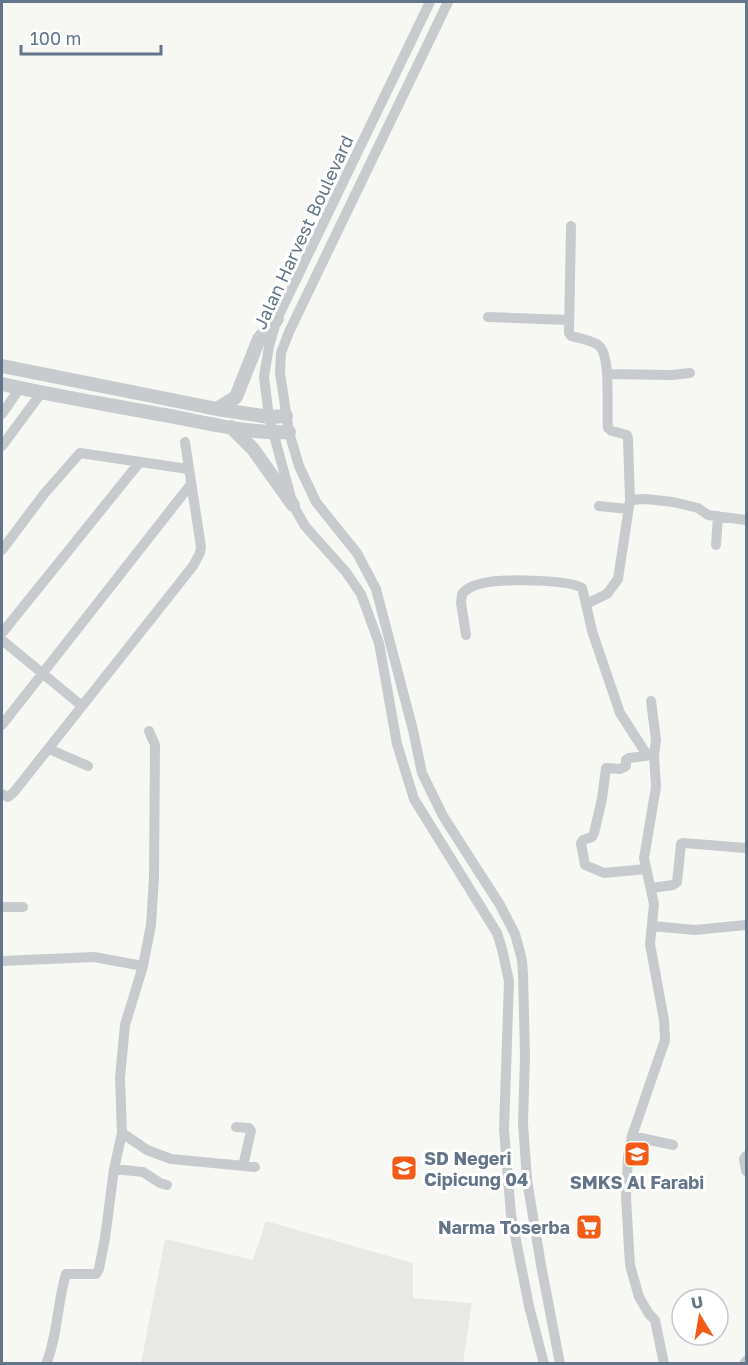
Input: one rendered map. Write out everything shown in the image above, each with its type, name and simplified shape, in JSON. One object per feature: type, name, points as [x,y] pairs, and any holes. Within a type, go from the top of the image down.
[{"type":"street","name":"Jalan Harvest Boulevard","points":[[430,2],[277,319],[269,346],[264,377],[269,417],[293,505],[306,526],[346,572],[361,594],[379,643],[397,744],[414,799],[492,925],[502,949],[509,981],[504,1131],[511,1215],[531,1315],[544,1364]]},
{"type":"street","name":"Jalan Harvest Boulevard","points":[[448,2],[289,332],[281,353],[280,374],[289,432],[299,466],[316,502],[357,554],[376,588],[422,773],[443,816],[500,905],[515,934],[523,974],[525,1056],[523,1123],[527,1180],[560,1364]]},
{"type":"street","points":[[366,135],[380,141]]},
{"type":"street","points":[[571,226],[570,335],[601,347],[607,374],[608,428],[627,435],[628,438],[629,505],[617,582],[607,594],[586,604]]},
{"type":"street","points":[[488,317],[569,320]]},
{"type":"street","points":[[217,410],[236,397],[259,339],[277,319]]},
{"type":"street","points":[[2,366],[217,410],[286,417]]},
{"type":"street","points":[[607,374],[690,373]]},
{"type":"street","points":[[2,384],[231,427],[273,433],[289,432]]},
{"type":"street","points":[[2,414],[20,388]]},
{"type":"street","points":[[2,446],[42,393]]},
{"type":"street","points":[[231,427],[253,448],[293,505]]},
{"type":"street","points":[[2,794],[8,796],[14,792],[193,566],[200,553],[185,442]]},
{"type":"street","points":[[2,550],[44,494],[80,453],[188,469]]},
{"type":"street","points":[[2,633],[139,463]]},
{"type":"street","points":[[2,725],[191,484]]},
{"type":"street","points":[[599,506],[629,505],[646,499],[698,508],[708,515],[747,520]]},
{"type":"street","points":[[716,546],[718,516]]},
{"type":"street","points":[[466,635],[461,603],[462,594],[469,588],[485,582],[521,581],[571,583],[582,588],[590,625],[620,713],[650,755],[656,787],[644,854],[654,904],[650,944],[664,1020],[665,1040],[632,1137],[628,1157],[626,1198],[630,1265],[639,1298],[656,1323],[663,1364]]},
{"type":"street","points":[[2,640],[82,706]]},
{"type":"street","points":[[650,755],[656,740],[651,701]]},
{"type":"street","points":[[46,1364],[52,1351],[66,1274],[70,1272],[92,1275],[98,1272],[105,1238],[114,1169],[122,1133],[120,1077],[124,1037],[130,1007],[143,966],[151,925],[154,878],[155,745],[149,731]]},
{"type":"street","points":[[49,749],[88,766]]},
{"type":"street","points":[[646,869],[604,873],[585,865],[581,843],[592,837],[594,833],[606,768],[624,768],[627,759],[650,755]]},
{"type":"street","points":[[651,888],[673,885],[677,882],[679,856],[683,843],[747,848]]},
{"type":"street","points":[[2,907],[23,907]]},
{"type":"street","points":[[652,926],[694,930],[747,925]]},
{"type":"street","points":[[2,961],[51,957],[94,957],[143,966]]},
{"type":"street","points":[[122,1133],[141,1147],[162,1156],[187,1161],[249,1167],[251,1131],[249,1128],[236,1127]]},
{"type":"street","points":[[632,1137],[673,1144]]},
{"type":"street","points":[[747,1156],[744,1159],[747,1171]]},
{"type":"street","points":[[114,1169],[143,1172],[160,1183],[168,1185]]},
{"type":"street","points":[[531,1315],[550,1311]]},
{"type":"shaded area","points":[[266,1221],[413,1263],[413,1298],[472,1303],[463,1363],[141,1363],[165,1239],[253,1260]]},
{"type":"place","name":"SMKS Al Farabi","points":[[637,1154]]},
{"type":"place","name":"SD Negeri Cipicung 04","points":[[404,1168]]},
{"type":"place","name":"Narma Toserba","points":[[589,1227]]}]
